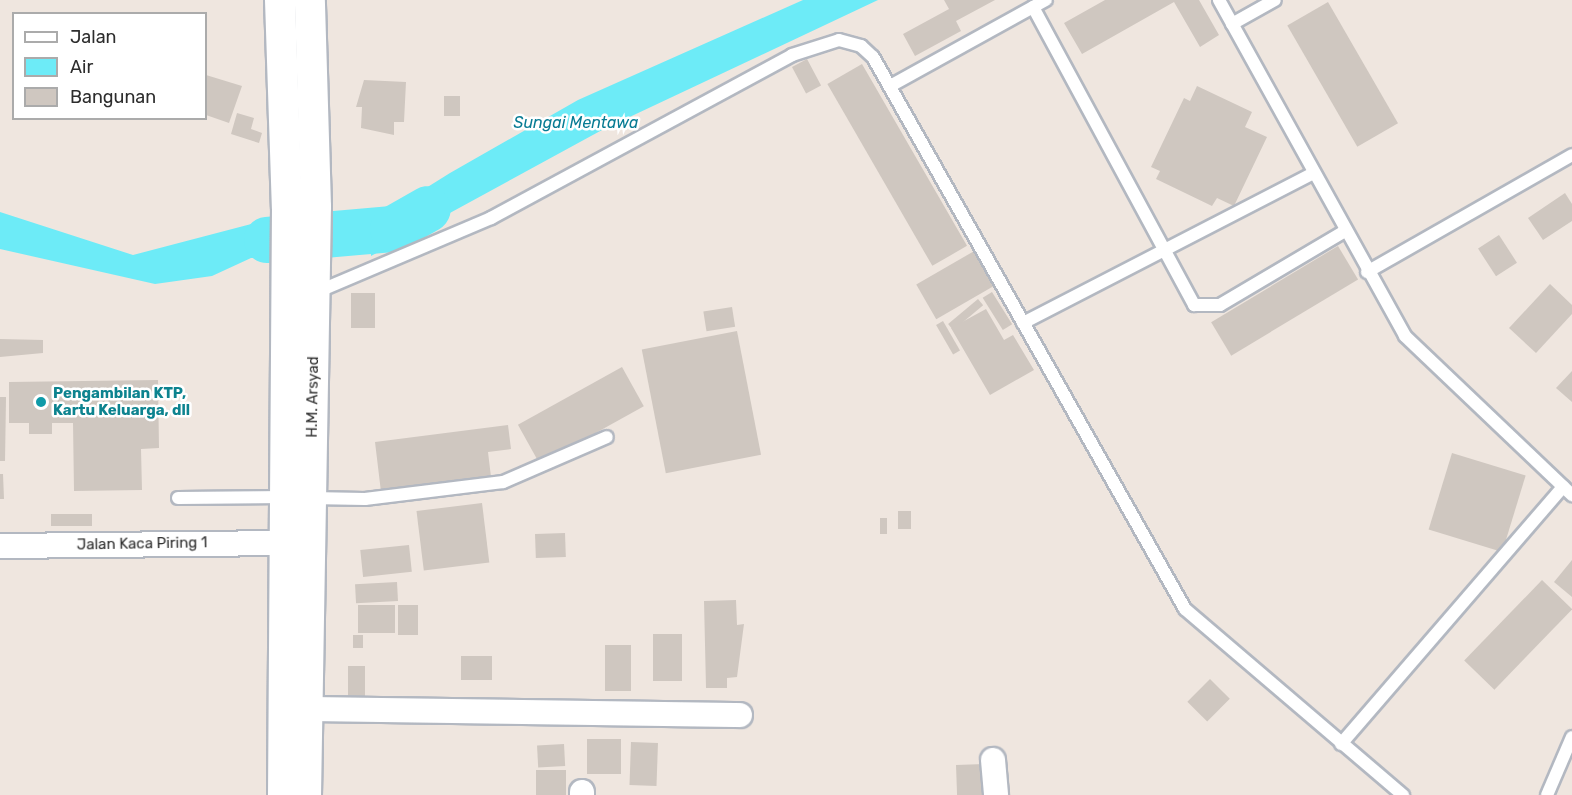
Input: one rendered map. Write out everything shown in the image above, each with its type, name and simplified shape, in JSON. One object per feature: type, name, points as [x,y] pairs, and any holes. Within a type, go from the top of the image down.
[{"type":"street","name":"H.M. Arsyad","points":[[280,0],[302,207]]},
{"type":"street","name":"H.M. Arsyad","points":[[306,795],[298,498],[300,278],[310,0]]},
{"type":"street","name":"H.M. Arsyad","points":[[283,795],[284,543],[298,498]]},
{"type":"street","name":"Jalan Kaca Piring 1","points":[[0,546],[284,543]]},
{"type":"street","points":[[305,709],[740,715]]},
{"type":"street","points":[[993,760],[996,795]]},
{"type":"lane","points":[[890,86],[1046,0]]},
{"type":"lane","points":[[1219,0],[1367,272],[1419,354],[1568,491],[1341,744]]},
{"type":"lane","points":[[1232,24],[1275,0]]},
{"type":"lane","points":[[1033,7],[1194,305],[1206,309],[1345,231]]},
{"type":"lane","points":[[300,278],[491,218],[771,65],[818,45],[839,40],[861,46],[890,86],[1185,609],[1403,795]]},
{"type":"lane","points":[[1367,272],[1572,156]]},
{"type":"lane","points":[[1023,323],[1313,173]]},
{"type":"lane","points":[[178,498],[365,499],[503,482],[607,437]]},
{"type":"lane","points":[[1547,795],[1572,737]]},
{"type":"water","name":"Sungai Mentawa","points":[[803,0],[878,0],[602,130],[371,256],[370,223],[450,173],[578,100]]},
{"type":"water","points":[[0,212],[133,255],[278,217],[276,258],[251,258],[212,276],[155,284],[0,249]]},
{"type":"building","points":[[944,0],[995,0],[956,21],[961,31],[915,56],[903,34],[949,9]]},
{"type":"building","points":[[1105,0],[1199,0],[1219,35],[1200,47],[1174,2],[1082,54],[1064,23]]},
{"type":"building","points":[[1328,2],[1398,123],[1357,147],[1287,26]]},
{"type":"building","points":[[807,59],[821,85],[806,93],[792,67]]},
{"type":"building","points":[[862,64],[967,246],[932,266],[827,84]]},
{"type":"building","points":[[207,75],[242,86],[229,123],[207,115]]},
{"type":"building","points":[[364,80],[406,82],[404,122],[394,122],[394,135],[361,128],[362,107],[356,107]]},
{"type":"building","points":[[1197,86],[1252,112],[1245,127],[1267,137],[1234,206],[1217,198],[1212,206],[1156,179],[1160,171],[1151,167],[1184,98],[1190,101]]},
{"type":"building","points":[[444,96],[460,96],[460,116],[444,116]]},
{"type":"building","points":[[237,113],[254,118],[251,129],[262,133],[259,143],[231,134]]},
{"type":"building","points":[[1565,193],[1572,204],[1572,221],[1543,240],[1528,218]]},
{"type":"building","points":[[1499,235],[1517,263],[1496,276],[1478,249]]},
{"type":"building","points":[[1338,246],[1358,279],[1231,356],[1211,322]]},
{"type":"building","points":[[976,250],[996,285],[936,319],[916,284]]},
{"type":"building","points":[[1550,284],[1572,305],[1572,314],[1536,353],[1509,328]]},
{"type":"building","points":[[992,292],[1012,324],[1003,330],[983,298]]},
{"type":"building","points":[[351,293],[375,293],[375,328],[351,328]]},
{"type":"building","points":[[978,299],[983,305],[953,330],[948,324]]},
{"type":"building","points":[[732,307],[735,327],[706,331],[703,312]]},
{"type":"building","points":[[986,309],[1004,340],[1013,335],[1034,370],[990,395],[951,328]]},
{"type":"building","points":[[943,321],[960,350],[953,354],[936,325]]},
{"type":"building","points":[[737,331],[761,455],[666,473],[642,350]]},
{"type":"building","points":[[0,339],[43,340],[43,353],[0,357]]},
{"type":"building","points":[[622,367],[644,406],[540,464],[518,425]]},
{"type":"building","points":[[1572,371],[1572,402],[1556,388]]},
{"type":"building","points":[[158,380],[159,448],[141,449],[142,490],[74,491],[73,423],[52,423],[52,434],[29,434],[29,423],[9,423],[9,382]]},
{"type":"building","points":[[0,397],[6,397],[5,461],[0,461]]},
{"type":"building","points":[[508,425],[511,449],[488,452],[491,477],[381,492],[375,442]]},
{"type":"building","points":[[1452,453],[1526,476],[1502,552],[1429,530]]},
{"type":"building","points":[[0,474],[3,474],[4,499],[0,499]]},
{"type":"building","points":[[482,503],[489,563],[424,571],[416,511]]},
{"type":"building","points":[[898,511],[911,511],[911,529],[898,529]]},
{"type":"building","points":[[51,514],[92,514],[92,526],[51,526]]},
{"type":"building","points":[[880,518],[887,518],[887,534],[880,534]]},
{"type":"building","points":[[565,533],[566,557],[536,558],[535,534]]},
{"type":"building","points":[[409,545],[412,572],[363,577],[360,550]]},
{"type":"building","points":[[1572,560],[1572,597],[1554,582]]},
{"type":"building","points":[[1542,580],[1572,609],[1494,690],[1464,661]]},
{"type":"building","points":[[397,582],[398,601],[356,603],[355,584]]},
{"type":"building","points":[[736,600],[737,625],[744,624],[737,677],[727,678],[727,688],[706,688],[704,601]]},
{"type":"building","points":[[358,605],[395,605],[395,633],[358,633]]},
{"type":"building","points":[[398,605],[418,605],[418,635],[398,635]]},
{"type":"building","points":[[653,634],[682,634],[682,681],[653,681]]},
{"type":"building","points":[[353,635],[363,635],[363,648],[353,648]]},
{"type":"building","points":[[605,645],[631,645],[631,691],[605,691]]},
{"type":"building","points":[[461,656],[492,656],[492,680],[461,680]]},
{"type":"building","points":[[348,666],[365,666],[365,704],[348,704]]},
{"type":"building","points":[[1210,679],[1230,699],[1207,721],[1187,702]]},
{"type":"building","points":[[587,739],[621,739],[621,774],[587,774]]},
{"type":"building","points":[[631,742],[658,743],[656,786],[629,785]]},
{"type":"building","points":[[564,744],[565,766],[538,767],[537,745]]},
{"type":"building","points":[[984,764],[985,795],[957,795],[956,765]]},
{"type":"building","points":[[536,770],[566,770],[566,795],[536,795]]},
{"type":"waterway","name":"Sungai Mentawa","points":[[267,240],[393,229],[428,209]]},
{"type":"place","name":"Pengambilan KTP, Kartu Keluarga, dll","points":[[41,402]]}]
